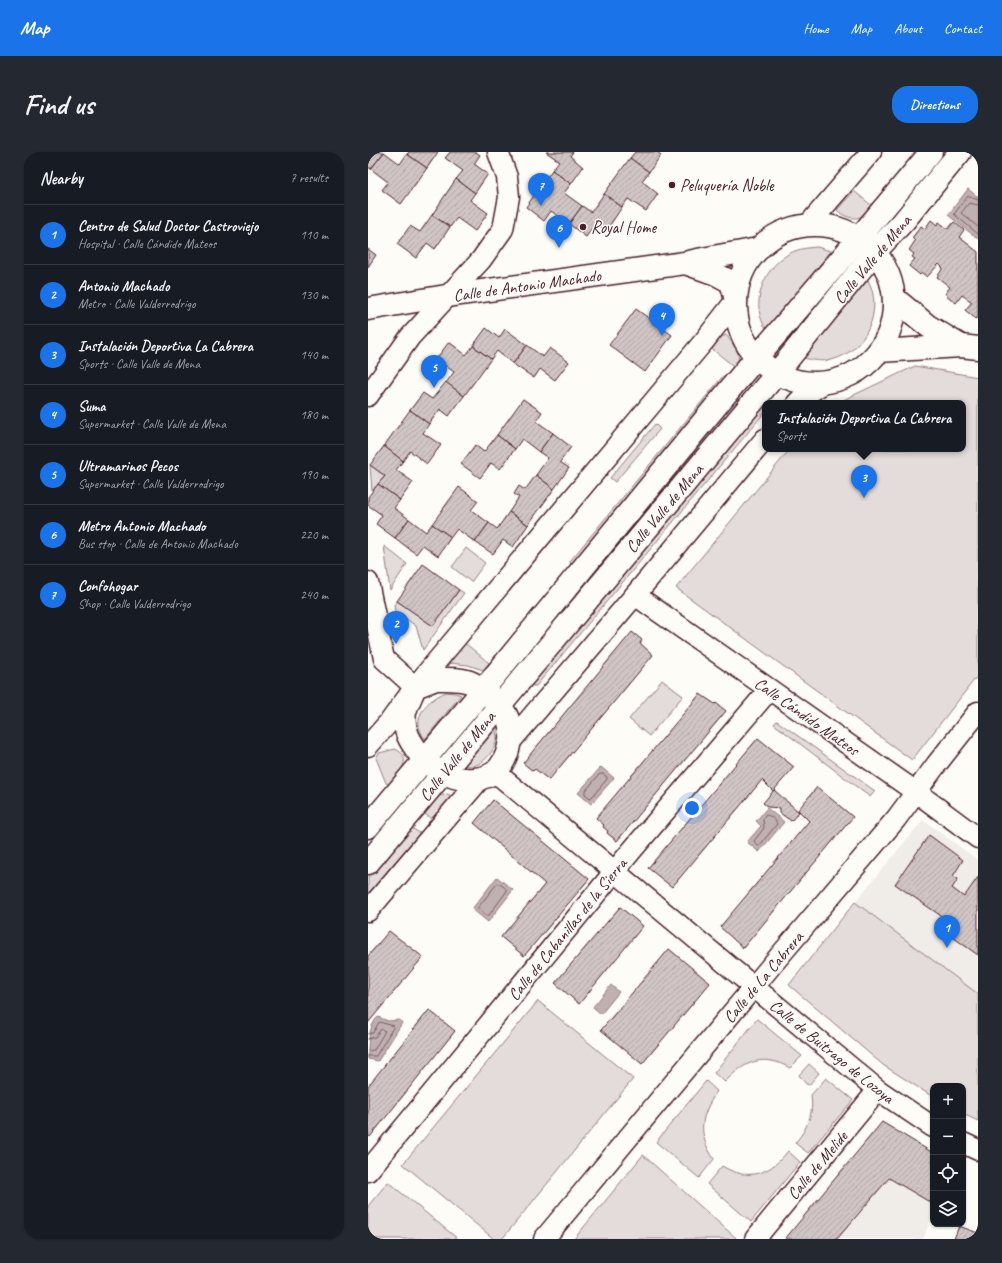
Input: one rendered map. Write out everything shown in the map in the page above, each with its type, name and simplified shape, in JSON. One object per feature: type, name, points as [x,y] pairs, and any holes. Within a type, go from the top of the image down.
[{"type":"main road","name":"Calle Valle de Mena","points":[[368,827],[757,357],[860,238],[931,152]]},
{"type":"main road","name":"Calle Valle de Mena","points":[[368,863],[777,374],[874,253],[903,222],[960,152]]},
{"type":"main road","points":[[809,224],[835,227],[860,238],[885,265],[893,286],[893,321],[879,351],[868,364],[849,375],[824,383],[801,382],[777,374],[769,369],[757,357],[744,338],[736,300],[740,280],[758,249],[772,238],[809,224]]},
{"type":"main road","name":"Calle de Antonio Machado","points":[[368,309],[446,296],[685,263],[704,258],[758,249]]},
{"type":"main road","name":"Calle de Antonio Machado","points":[[685,263],[716,274],[732,282],[736,300]]},
{"type":"main road","points":[[894,298],[928,326],[970,347]]},
{"type":"main road","points":[[879,351],[970,347]]},
{"type":"main road","points":[[436,679],[455,679],[472,683],[482,691],[499,705],[508,719],[511,741],[505,757],[487,776],[460,779],[443,774],[424,760],[412,744],[406,730],[405,712],[415,687],[436,679]]},
{"type":"street","points":[[368,396],[410,337],[446,296],[481,260],[503,229],[509,197],[507,177],[498,152]]},
{"type":"street","points":[[809,224],[871,152]]},
{"type":"street","points":[[368,746],[391,720],[415,687],[700,347],[736,300]]},
{"type":"street","points":[[800,400],[824,383]]},
{"type":"street","name":"Calle Valle de Mena","points":[[511,741],[762,443]]},
{"type":"street","points":[[368,582],[384,659],[415,687]]},
{"type":"street","name":"Calle Cándido Mateos","points":[[635,595],[916,792],[978,838]]},
{"type":"street","name":"Calle de Cabanillas de la Sierra","points":[[368,1171],[614,872],[769,690]]},
{"type":"street","name":"Calle de La Cabrera","points":[[544,1239],[896,819],[978,712]]},
{"type":"street","name":"Calle Valle de Mena","points":[[368,911],[487,776]]},
{"type":"street","name":"Calle de Buitrago de Lozoya","points":[[487,776],[614,872],[878,1090],[930,1125]]},
{"type":"street","name":"Calle de Melide","points":[[755,1239],[878,1090]]},
{"type":"street","points":[[966,1144],[978,1150]]},
{"type":"shaded area","points":[[854,191],[871,205],[862,216],[852,218],[845,216],[837,210]]},
{"type":"shaded area","points":[[817,247],[831,251],[767,330],[759,310],[759,299],[765,279],[771,269],[790,253],[805,248]]},
{"type":"shaded area","points":[[868,280],[874,304],[873,316],[869,328],[862,339],[854,348],[843,355],[828,361],[803,358]]},
{"type":"shaded area","points":[[726,335],[737,350],[739,359],[736,368],[712,349],[721,337]]},
{"type":"shaded area","points":[[915,366],[978,377],[978,675],[912,760],[676,588],[788,452],[966,452],[966,400],[843,400]]},
{"type":"shaded area","points":[[728,375],[571,566],[570,561],[723,376]]},
{"type":"shaded area","points":[[762,405],[762,416],[536,686],[528,683]]},
{"type":"shaded area","points":[[655,424],[660,429],[615,482],[610,478]]},
{"type":"shaded area","points":[[370,465],[385,476],[372,491]]},
{"type":"shaded area","points":[[384,546],[407,564],[390,590]]},
{"type":"shaded area","points":[[466,548],[485,563],[471,582],[452,567]]},
{"type":"shaded area","points":[[459,590],[464,593],[423,650],[416,626],[395,611],[394,605],[397,601],[433,626]]},
{"type":"shaded area","points":[[465,643],[489,663],[483,670],[468,665],[449,663]]},
{"type":"shaded area","points":[[662,680],[683,696],[649,736],[629,719]]},
{"type":"shaded area","points":[[446,692],[461,695],[425,739],[419,724],[422,711],[432,700]]},
{"type":"shaded area","points":[[777,721],[875,791],[870,797],[774,724]]},
{"type":"shaded area","points":[[494,725],[497,738],[493,750],[485,760],[480,763],[469,766],[463,764]]},
{"type":"shaded area","points":[[395,749],[404,757],[403,766],[390,784],[388,784],[386,783],[376,758],[379,753]]},
{"type":"shaded area","points":[[447,794],[453,796],[433,820],[422,812],[436,797]]},
{"type":"shaded area","points":[[923,820],[978,860],[978,994],[855,902]]},
{"type":"shaded area","points":[[410,826],[421,835],[368,898],[368,877]]},
{"type":"shaded area","points":[[855,902],[978,994],[978,1121],[966,1115],[966,1083],[930,1083],[930,1095],[883,1065],[789,985]]},
{"type":"shaded area","points":[[538,1001],[633,1079],[502,1239],[494,1239],[403,1164]]},
{"type":"shaded area","points":[[757,1019],[802,1056],[790,1068],[780,1063],[763,1060],[747,1064],[725,1082],[714,1073]]},
{"type":"shaded area","points":[[809,1064],[819,1073],[809,1085],[806,1084],[799,1075]]},
{"type":"shaded area","points":[[826,1078],[853,1100],[808,1153],[795,1143],[809,1121],[812,1102],[811,1095]]},
{"type":"shaded area","points":[[706,1081],[717,1091],[707,1109],[703,1125],[705,1141],[714,1159],[699,1178],[656,1142]]},
{"type":"shaded area","points":[[788,1151],[800,1162],[751,1222],[707,1184],[722,1166],[741,1174],[758,1173],[774,1165]]},
{"type":"shaded area","points":[[643,1155],[736,1238],[736,1239],[574,1239]]},
{"type":"shaded area","points":[[889,1178],[930,1202],[930,1222],[923,1239],[837,1239]]},
{"type":"shaded area","points":[[388,1182],[458,1239],[368,1239],[368,1206]]},
{"type":"water","points":[[968,189],[978,197],[978,239],[948,215]]},
{"type":"water","points":[[601,767],[614,778],[591,804],[578,793]]},
{"type":"water","points":[[767,808],[784,822],[759,852],[747,842],[761,826],[756,821]]},
{"type":"water","points":[[497,877],[513,890],[488,922],[472,909]]},
{"type":"water","points":[[611,985],[619,992],[601,1014],[593,1007]]},
{"type":"water","points":[[378,1017],[388,1021],[400,1020],[402,1023],[378,1061],[368,1059],[370,1031]]},
{"type":"building","points":[[368,152],[384,152],[371,169],[368,167]]},
{"type":"building","points":[[384,152],[400,164],[407,154],[427,168],[401,204],[382,190],[388,182],[371,169]]},
{"type":"building","points":[[409,152],[438,152],[427,168],[407,154]]},
{"type":"building","points":[[450,152],[476,152],[480,155],[474,164],[488,174],[475,193],[456,179],[463,171],[445,158]]},
{"type":"building","points":[[546,152],[573,152],[570,156],[583,167],[571,184],[552,170],[559,161]]},
{"type":"building","points":[[635,152],[657,152],[661,155],[649,172],[630,158]]},
{"type":"building","points":[[630,158],[649,172],[642,181],[658,194],[646,211],[628,199],[622,207],[604,194]]},
{"type":"building","points":[[552,170],[571,184],[564,193],[582,206],[569,224],[551,211],[544,221],[526,207]]},
{"type":"building","points":[[456,179],[475,193],[470,200],[488,213],[475,231],[457,218],[450,227],[432,215]]},
{"type":"building","points":[[604,194],[622,207],[606,231],[596,223],[586,237],[569,224],[582,206],[591,212]]},
{"type":"building","points":[[432,215],[450,227],[435,249],[427,243],[416,258],[397,244],[410,226],[420,232]]},
{"type":"building","points":[[931,220],[937,225],[939,222],[948,229],[954,222],[964,230],[959,237],[978,252],[978,316],[976,319],[965,310],[972,302],[962,295],[956,303],[945,294],[950,287],[937,277],[943,268],[939,264],[927,277],[922,273],[920,275],[909,266],[915,259],[912,257],[914,254],[909,250],[915,241],[912,238],[921,226],[925,229]]},
{"type":"building","points":[[368,249],[376,255],[368,267]]},
{"type":"building","points":[[636,309],[672,335],[645,372],[609,345]]},
{"type":"building","points":[[486,328],[499,338],[505,329],[527,345],[513,364],[497,351],[491,359],[473,346]]},
{"type":"building","points":[[449,342],[466,355],[473,346],[491,359],[464,396],[446,383],[454,372],[436,359]]},
{"type":"building","points":[[527,345],[543,357],[550,348],[569,362],[555,380],[540,369],[534,378],[513,364]]},
{"type":"building","points":[[446,382],[464,396],[449,416],[440,409],[429,424],[410,410],[423,393],[432,399]]},
{"type":"building","points":[[523,399],[542,412],[536,421],[553,433],[539,452],[522,439],[515,449],[497,435]]},
{"type":"building","points":[[410,410],[429,424],[423,433],[441,445],[427,464],[410,451],[403,461],[384,446]]},
{"type":"building","points":[[553,433],[571,447],[560,462],[569,468],[554,489],[536,475],[548,458],[539,452]]},
{"type":"building","points":[[497,435],[515,449],[500,469],[491,463],[480,478],[461,464],[475,445],[484,452]]},
{"type":"building","points":[[384,446],[403,461],[396,470],[413,482],[400,500],[378,484],[385,476],[370,465]]},
{"type":"building","points":[[536,475],[554,489],[528,525],[509,512],[519,497],[514,494],[519,486],[525,490]]},
{"type":"building","points":[[378,484],[400,500],[394,508],[409,519],[395,538],[376,524],[382,515],[368,505],[368,497]]},
{"type":"building","points":[[459,487],[478,501],[471,510],[489,523],[475,542],[457,529],[451,537],[432,524]]},
{"type":"building","points":[[509,512],[528,525],[513,547],[503,540],[493,554],[475,542],[489,523],[497,529]]},
{"type":"building","points":[[409,519],[426,532],[432,524],[451,537],[438,556],[423,545],[416,554],[395,538]]},
{"type":"building","points":[[423,564],[459,590],[433,626],[397,601]]},
{"type":"building","points":[[632,632],[642,640],[640,643],[653,655],[549,780],[535,769],[533,771],[523,763]]},
{"type":"building","points":[[700,694],[715,704],[716,703],[726,711],[617,841],[607,833],[608,831],[603,827],[604,825],[596,818]]},
{"type":"building","points":[[758,738],[794,767],[773,791],[762,780],[672,887],[648,868]]},
{"type":"building","points":[[817,787],[853,817],[743,948],[720,927],[809,821],[798,810]]},
{"type":"building","points":[[774,790],[799,812],[791,821],[780,813],[780,808],[768,807],[763,803]]},
{"type":"building","points":[[493,800],[589,879],[524,956],[501,937],[545,884],[474,823]]},
{"type":"building","points":[[929,835],[963,860],[953,876],[958,879],[952,888],[964,897],[978,877],[978,955],[940,928],[947,920],[895,884]]},
{"type":"building","points":[[620,907],[643,926],[579,1004],[555,983]]},
{"type":"building","points":[[389,931],[423,957],[368,1023],[368,956]]},
{"type":"building","points":[[669,949],[710,983],[642,1064],[601,1030]]},
{"type":"building","points":[[429,1010],[455,1031],[370,1137],[368,1135],[368,1086]]},
{"type":"building","points":[[882,1122],[930,1151],[930,1202],[889,1178],[837,1239],[785,1239]]},
{"type":"building","points":[[959,1227],[978,1233],[978,1239],[954,1239]]},
{"type":"place","name":"Peluquería Noble","points":[[672,185]]},
{"type":"place","name":"Confohogar","points":[[541,206]]},
{"type":"place","name":"Royal Home","points":[[583,227]]},
{"type":"place","name":"Metro Antonio Machado","points":[[559,248]]},
{"type":"place","name":"Suma","points":[[662,336]]},
{"type":"place","name":"Ultramarinos Pecos","points":[[434,388]]},
{"type":"place","name":"Instalación Deportiva La Cabrera","points":[[864,498]]},
{"type":"place","name":"Antonio Machado","points":[[396,644]]},
{"type":"place","name":"Centro de Salud Doctor Castroviejo","points":[[947,948]]}]
